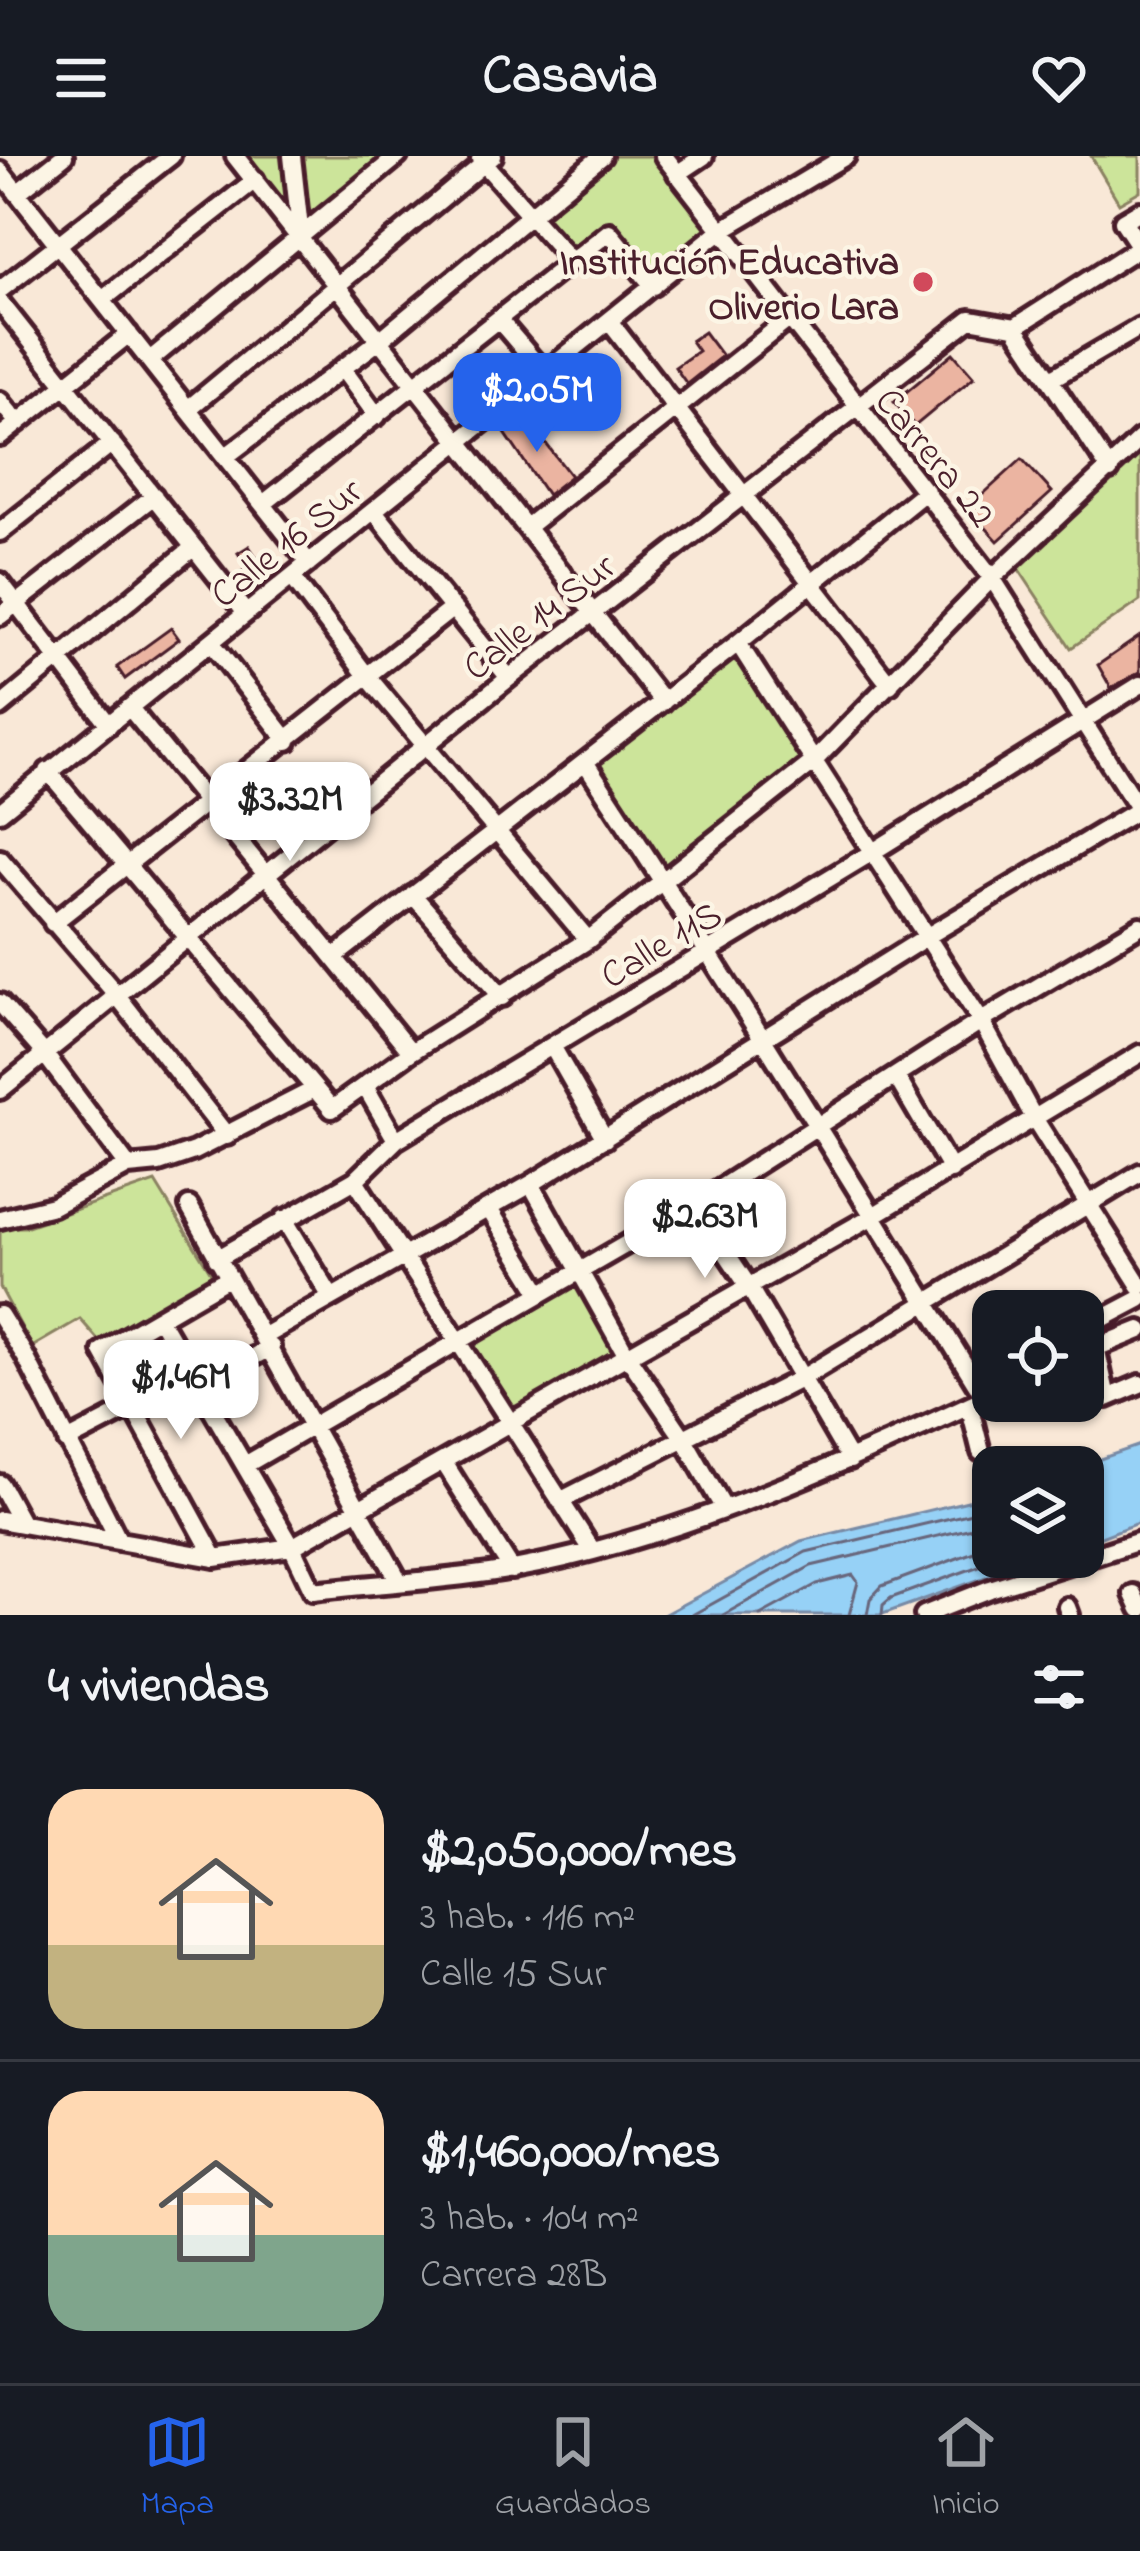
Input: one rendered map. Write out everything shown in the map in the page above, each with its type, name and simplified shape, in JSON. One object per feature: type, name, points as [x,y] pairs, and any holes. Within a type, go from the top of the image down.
[{"type":"street","points":[[17,193],[64,156]]},
{"type":"street","points":[[0,290],[171,156]]},
{"type":"street","points":[[236,156],[664,702]]},
{"type":"street","points":[[292,156],[301,238]]},
{"type":"street","points":[[149,360],[398,156]]},
{"type":"street","points":[[225,457],[380,340],[602,156]]},
{"type":"street","name":"Carrera 22","points":[[664,156],[992,578],[1140,809]]},
{"type":"street","points":[[677,174],[704,156]]},
{"type":"street","name":"Calle 16 Sur","points":[[0,812],[720,231],[846,156]]},
{"type":"street","points":[[188,409],[484,158],[571,261]]},
{"type":"street","points":[[0,170],[309,563]]},
{"type":"street","points":[[102,300],[255,180]]},
{"type":"street","points":[[1109,470],[1015,328],[1140,247],[1124,221],[1140,211]]},
{"type":"street","points":[[263,504],[609,232],[653,286]]},
{"type":"street","points":[[0,302],[245,612]]},
{"type":"street","points":[[527,527],[790,318]]},
{"type":"street","name":"Calle 14 Sur","points":[[0,1090],[509,678],[970,319],[1015,328]]},
{"type":"street","points":[[499,320],[545,374]]},
{"type":"street","points":[[609,321],[890,685]]},
{"type":"street","points":[[1051,379],[1140,327]]},
{"type":"street","points":[[0,437],[129,334]]},
{"type":"street","points":[[342,368],[377,416]]},
{"type":"street","points":[[0,401],[18,423]]},
{"type":"street","points":[[48,772],[332,1109],[411,1052],[588,940],[812,763],[992,578],[1140,439]]},
{"type":"street","points":[[0,532],[112,442]]},
{"type":"street","points":[[334,957],[664,702],[926,491]]},
{"type":"street","points":[[0,616],[154,496]]},
{"type":"street","points":[[374,511],[509,678]]},
{"type":"street","points":[[0,707],[194,547]]},
{"type":"street","points":[[292,577],[367,676],[588,940]]},
{"type":"street","points":[[0,582],[109,725]]},
{"type":"street","points":[[53,923],[453,608]]},
{"type":"street","points":[[211,642],[288,741]]},
{"type":"street","points":[[738,643],[981,1021],[1034,1118],[1140,1286]]},
{"type":"street","name":"Calle 11S","points":[[217,1259],[355,1180],[396,1140],[1140,685]]},
{"type":"street","points":[[130,708],[411,1052]]},
{"type":"street","points":[[585,762],[819,1124],[871,1217],[972,1373]]},
{"type":"street","points":[[67,1441],[268,1341],[331,1297],[531,1184],[1140,809]]},
{"type":"street","points":[[0,859],[116,994],[227,1136]]},
{"type":"street","points":[[413,896],[502,997]]},
{"type":"street","points":[[245,1465],[694,1205],[981,1021],[1140,926]]},
{"type":"street","points":[[0,1003],[44,1053],[128,1166]]},
{"type":"street","points":[[551,1046],[605,1139]]},
{"type":"street","points":[[0,1520],[215,1558],[292,1547],[871,1217],[1140,1054]]},
{"type":"street","points":[[897,1078],[951,1169]]},
{"type":"street","points":[[365,1088],[396,1140]]},
{"type":"street","points":[[0,1219],[53,1206],[128,1166],[159,1163],[227,1136],[315,1089]]},
{"type":"street","points":[[560,1501],[802,1378],[1140,1173]]},
{"type":"street","points":[[355,1180],[592,1550]]},
{"type":"street","points":[[531,1184],[626,1354],[723,1507]]},
{"type":"street","points":[[694,1205],[749,1287],[850,1460]]},
{"type":"street","points":[[189,1206],[399,1581]]},
{"type":"street","points":[[489,1209],[541,1293]]},
{"type":"street","points":[[284,1219],[331,1297]]},
{"type":"street","points":[[215,1558],[102,1351],[228,1278]]},
{"type":"street","points":[[1104,1318],[1140,1299]]},
{"type":"street","points":[[0,1315],[118,1539]]},
{"type":"street","points":[[160,1320],[313,1591],[512,1570],[632,1541],[850,1460],[972,1398]]},
{"type":"street","points":[[1104,1344],[1140,1330]]},
{"type":"street","points":[[0,1353],[18,1343]]},
{"type":"street","points":[[1104,1387],[1108,1398],[1140,1384]]},
{"type":"street","points":[[443,1461],[512,1570]]},
{"type":"street","points":[[0,1484],[22,1524]]},
{"type":"street","points":[[924,1615],[1140,1541]]},
{"type":"green space","points":[[246,156],[395,156],[307,230]]},
{"type":"green space","points":[[607,156],[660,156],[716,231],[651,282],[611,228],[572,255],[533,216]]},
{"type":"green space","points":[[1091,156],[1140,156],[1140,191],[1119,203]]},
{"type":"green space","points":[[1140,449],[1140,601],[1071,648],[1016,565]]},
{"type":"green space","points":[[736,652],[803,762],[667,873],[594,762]]},
{"type":"green space","points":[[155,1182],[214,1278],[101,1343],[80,1319],[32,1347],[0,1287],[0,1227],[25,1227]]},
{"type":"green space","points":[[579,1271],[626,1354],[510,1422],[457,1343]]},
{"type":"water","points":[[1140,1445],[1140,1522],[1104,1536],[1104,1458]]},
{"type":"water","points":[[972,1500],[972,1578],[983,1578],[880,1615],[663,1615],[801,1541]]},
{"type":"building","points":[[704,332],[722,356],[687,384],[675,367],[698,351],[691,341]]},
{"type":"building","points":[[953,353],[974,377],[915,426],[894,402]]},
{"type":"building","points":[[523,414],[571,476],[547,495],[503,430]]},
{"type":"building","points":[[1022,459],[1052,492],[998,541],[968,508]]},
{"type":"building","points":[[249,546],[266,572],[253,581],[257,588],[248,595],[235,575],[248,568],[238,553]]},
{"type":"building","points":[[171,628],[179,639],[125,679],[117,667]]},
{"type":"building","points":[[1140,636],[1140,672],[1111,688],[1098,665]]},
{"type":"place","name":"Institución Educativa Oliverio Lara","points":[[923,282]]}]
